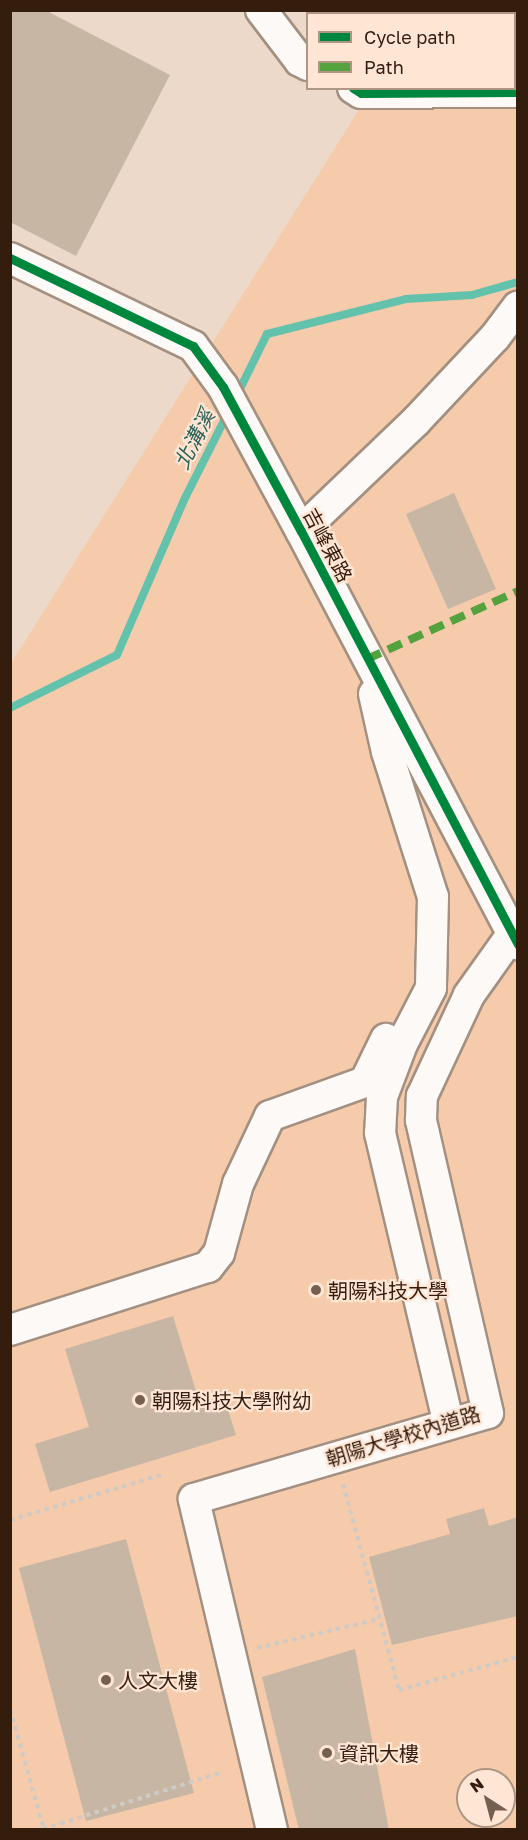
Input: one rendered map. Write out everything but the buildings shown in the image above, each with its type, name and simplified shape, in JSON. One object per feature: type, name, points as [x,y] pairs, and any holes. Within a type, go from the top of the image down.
[{"type":"street","points":[[261,10],[300,61],[306,64]]},
{"type":"street","points":[[357,90],[362,93],[509,92]]},
{"type":"street","name":"吉峰東路","points":[[10,258],[193,346],[223,387],[301,531],[367,659],[485,877],[514,940]]},
{"type":"street","points":[[301,531],[416,421],[495,337],[518,307]]},
{"type":"street","points":[[367,659],[387,752],[433,903],[431,988],[402,1044],[382,1097],[381,1133],[449,1424]]},
{"type":"street","points":[[10,1330],[208,1267],[219,1252],[238,1184],[270,1116],[365,1082],[428,954],[433,903]]},
{"type":"street","name":"朝陽大學校內道路","points":[[272,1830],[194,1499],[488,1413],[421,1120],[422,1096],[469,995],[514,940]]},
{"type":"path","points":[[336,1458],[399,1690],[518,1658]]},
{"type":"path","points":[[10,1520],[164,1474]]},
{"type":"path","points":[[230,1655],[379,1619]]},
{"type":"path","points":[[10,1709],[43,1829],[223,1772]]},
{"type":"shaded area","points":[[420,11],[517,11],[517,1829],[11,1829],[10,665],[371,90],[516,90],[516,12]]},
{"type":"waterway","name":"北溝溪","points":[[516,74],[518,87]]},
{"type":"waterway","name":"北溝溪","points":[[236,397],[267,334],[406,299],[472,295],[518,282]]},
{"type":"waterway","name":"北溝溪","points":[[10,708],[117,655],[185,498],[229,411]]},
{"type":"marked path","points":[[367,659],[518,591]]},
{"type":"cycle path","points":[[356,90],[361,93],[518,92]]},
{"type":"cycle path","points":[[10,258],[193,346],[223,387],[518,944]]},
{"type":"place","name":"朝陽科技大學","points":[[316,1290]]},
{"type":"place","name":"朝陽科技大學附幼","points":[[140,1400]]},
{"type":"place","name":"人文大樓","points":[[106,1680]]},
{"type":"place","name":"資訊大樓","points":[[327,1753]]}]
